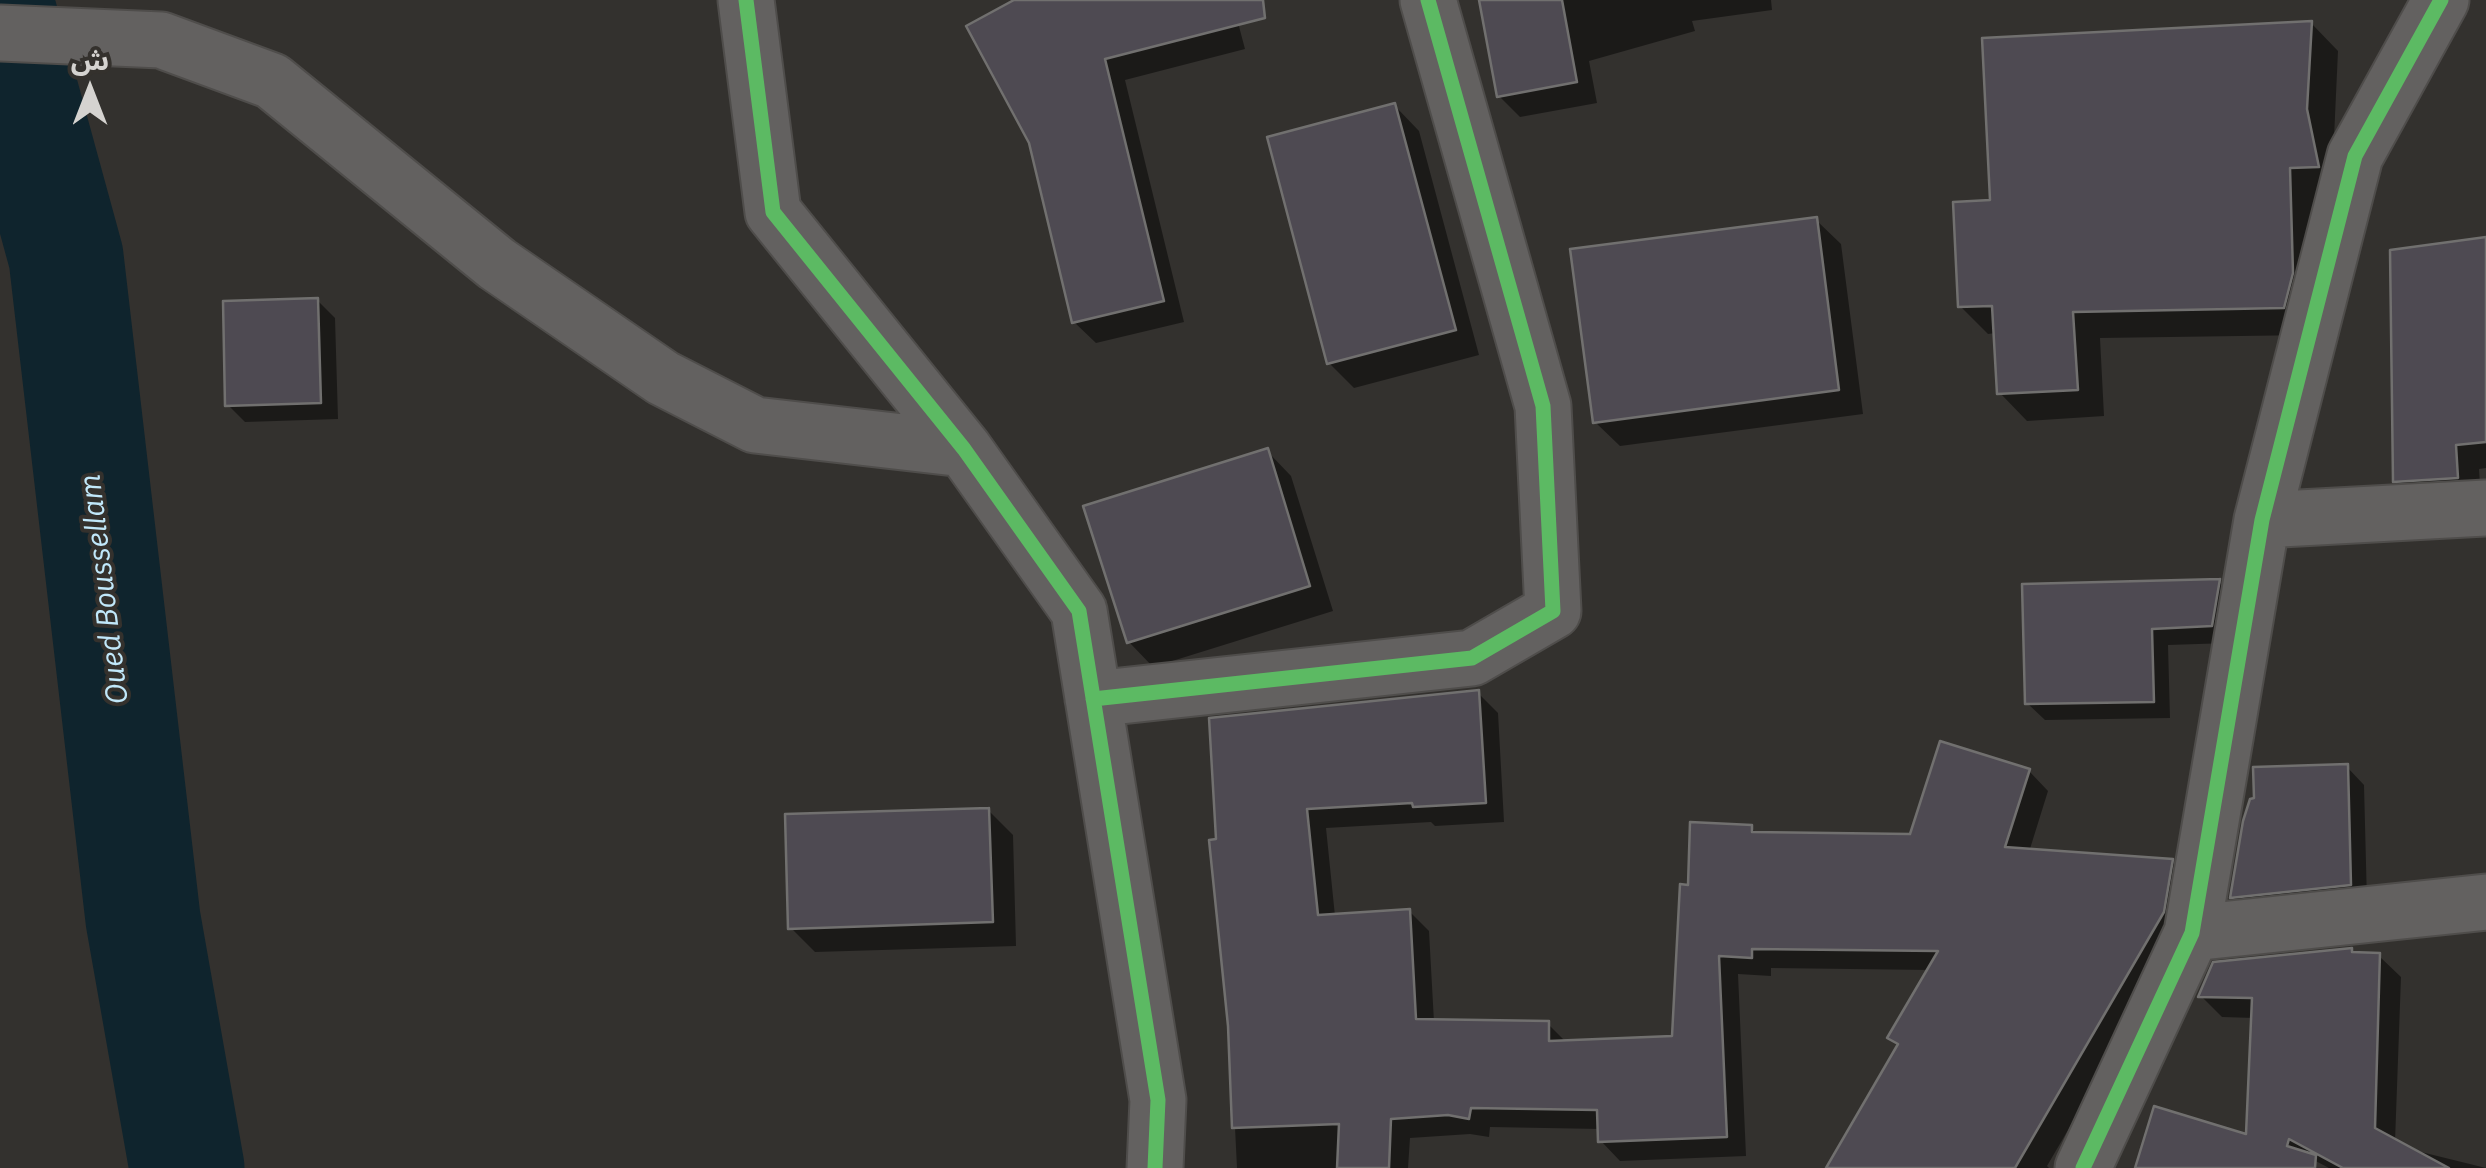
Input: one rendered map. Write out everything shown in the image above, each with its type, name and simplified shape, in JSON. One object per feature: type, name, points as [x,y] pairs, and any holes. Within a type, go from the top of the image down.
[{"type":"street","points":[[746,0],[773,212],[964,449],[1079,610],[1158,1100],[1155,1168]]},
{"type":"street","points":[[1093,698],[1472,658],[1554,610],[1543,406],[1428,0]]},
{"type":"street","points":[[2083,1168],[2192,933],[2262,520],[2355,156],[2441,0]]},
{"type":"street","points":[[0,33],[161,40],[272,81],[498,264],[663,378],[755,425],[964,449]]},
{"type":"street","points":[[2262,520],[2486,508]]},
{"type":"street","points":[[2192,933],[2486,902]]},
{"type":"building","points":[[1014,0],[1263,0],[1265,18],[1105,59],[1164,301],[1072,323],[1029,143],[966,26]]},
{"type":"building","points":[[1479,0],[1562,0],[1577,82],[1497,97]]},
{"type":"building","points":[[2312,21],[2307,109],[2319,167],[2290,168],[2293,273],[2284,308],[2073,312],[2078,390],[1997,394],[1992,306],[1958,307],[1953,202],[1990,200],[1982,38]]},
{"type":"building","points":[[1395,103],[1456,330],[1327,364],[1267,137]]},
{"type":"building","points":[[1817,217],[1839,390],[1593,423],[1570,249]]},
{"type":"building","points":[[2486,237],[2486,442],[2456,445],[2458,478],[2393,482],[2390,250]]},
{"type":"building","points":[[318,298],[321,403],[225,406],[223,301]]},
{"type":"building","points":[[1268,448],[1310,586],[1127,643],[1083,506]]},
{"type":"building","points":[[2220,579],[2212,626],[2152,629],[2154,702],[2025,704],[2022,584]]},
{"type":"building","points":[[1479,690],[1486,803],[1307,809],[1318,915],[1410,909],[1416,1019],[1549,1021],[1549,1041],[1672,1036],[1680,884],[1688,885],[1690,822],[1752,825],[1752,832],[1910,834],[1940,741],[2030,769],[2005,847],[2173,859],[2164,912],[2015,1168],[1826,1168],[1898,1044],[1887,1038],[1938,951],[1752,949],[1752,958],[1719,956],[1727,1137],[1598,1142],[1597,1110],[1471,1108],[1469,1119],[1448,1115],[1391,1119],[1389,1168],[1337,1168],[1339,1124],[1232,1128],[1228,1026],[1209,840],[1216,839],[1209,718]]},
{"type":"building","points":[[2348,764],[2351,885],[2230,898],[2243,821],[2250,799],[2254,798],[2253,767]]},
{"type":"building","points":[[989,808],[993,922],[788,929],[785,814]]},
{"type":"building","points":[[2352,948],[2352,952],[2380,953],[2375,1128],[2449,1168],[2343,1168],[2289,1139],[2287,1146],[2316,1155],[2315,1168],[2135,1168],[2154,1106],[2246,1134],[2252,998],[2198,997],[2213,962]]},
{"type":"waterway","name":"Oued Boussellam","points":[[0,16],[66,257],[143,919],[187,1168]]},
{"type":"cycle path","points":[[746,0],[773,212],[964,449],[1079,611],[1158,1100],[1155,1168]]},
{"type":"cycle path","points":[[1093,699],[1472,658],[1553,611],[1543,406],[1428,0]]},
{"type":"cycle path","points":[[2083,1168],[2192,933],[2262,520],[2355,156],[2441,0]]}]
